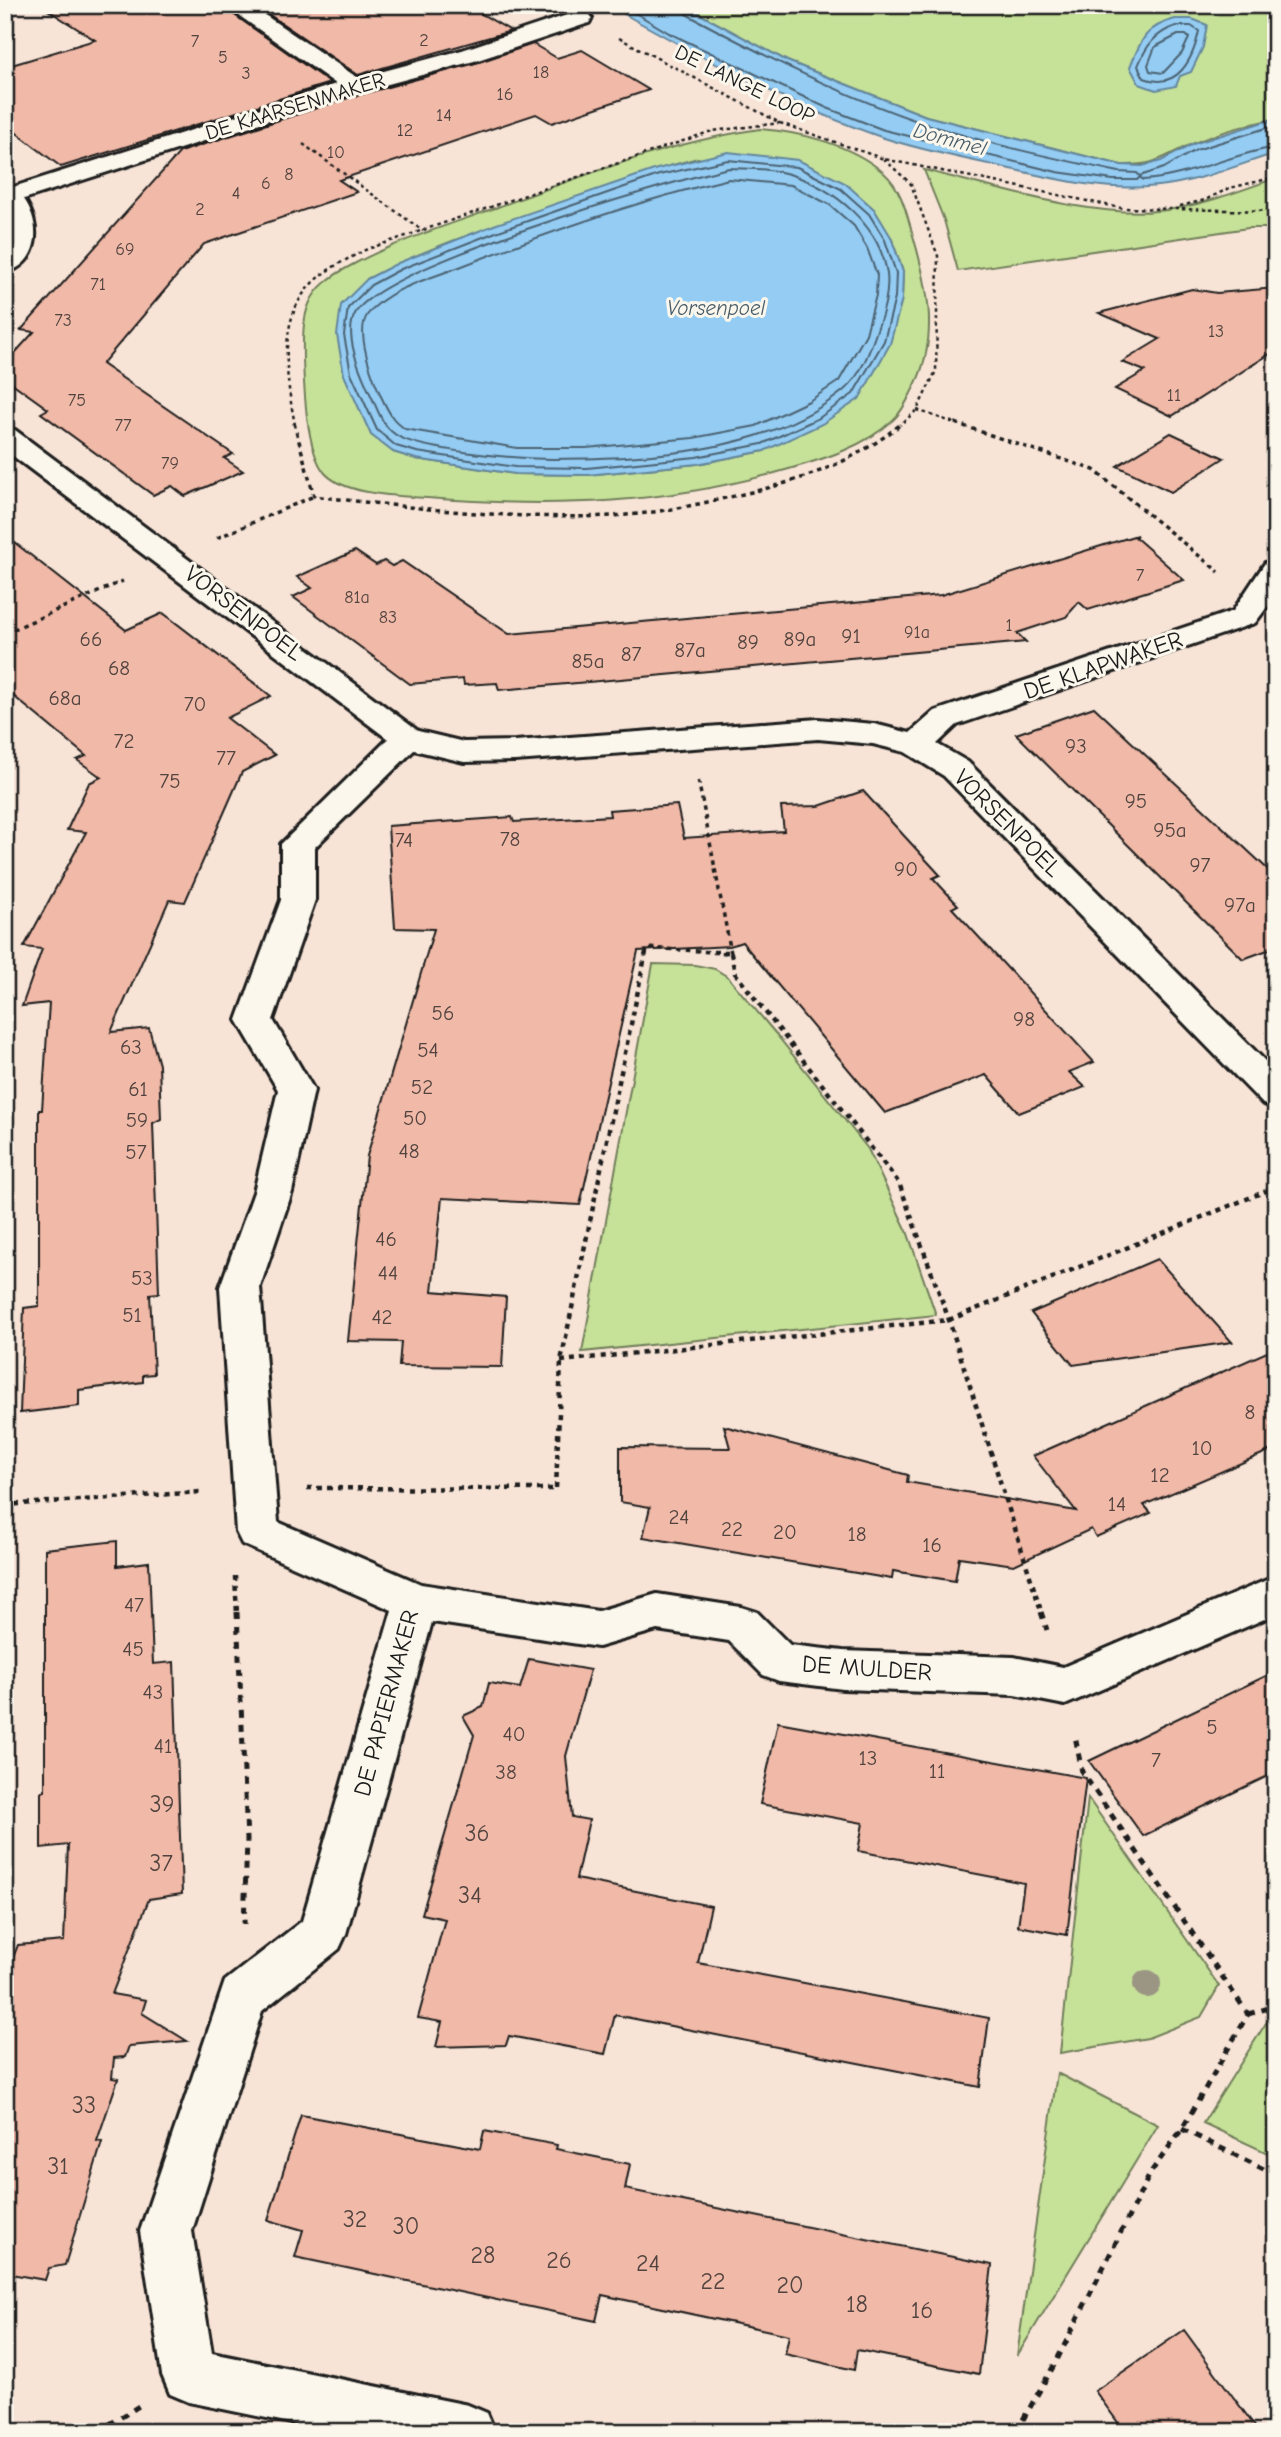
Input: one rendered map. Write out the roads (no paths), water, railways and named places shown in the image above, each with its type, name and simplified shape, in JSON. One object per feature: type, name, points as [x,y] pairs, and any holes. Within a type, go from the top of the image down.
[{"type":"street","points":[[235,5],[355,86]]},
{"type":"street","name":"DE KAARSENMAKER","points":[[7,195],[355,86],[470,55],[580,18]]},
{"type":"street","points":[[5,265],[18,253],[25,230],[22,218],[7,195]]},
{"type":"street","name":"VORSENPOEL","points":[[5,436],[171,558],[407,738],[464,751],[515,751],[818,729],[874,734],[916,745],[956,769],[1276,1095]]},
{"type":"street","name":"DE KLAPWAKER","points":[[916,745],[946,718],[1244,617],[1276,569]]},
{"type":"street","name":"DE PAPIERMAKER","points":[[407,738],[298,844],[298,900],[255,1020],[296,1090],[273,1192],[240,1287],[257,1532],[416,1601],[322,1934],[242,1997],[166,2231],[189,2375],[468,2432]]},
{"type":"street","name":"DE MULDER","points":[[416,1601],[598,1629],[657,1612],[741,1625],[779,1662],[843,1670],[1014,1676],[1065,1686],[1276,1594]]},
{"type":"water","name":"Dommel","points":[[608,5],[683,5],[787,61],[926,116],[1121,165],[1142,166],[1161,161],[1193,144],[1276,118],[1276,153],[1203,177],[1158,186],[1102,186],[1028,173],[913,146],[846,124],[742,77]]},
{"type":"water","points":[[1175,19],[1192,19],[1207,25],[1203,47],[1191,72],[1180,76],[1176,86],[1156,90],[1139,84],[1130,67],[1141,42],[1157,26]]},
{"type":"water","name":"Vorsenpoel","points":[[728,152],[798,160],[845,183],[874,209],[891,237],[903,272],[902,299],[890,344],[859,399],[822,424],[764,451],[697,464],[587,475],[515,474],[416,459],[393,452],[371,435],[344,375],[337,335],[341,305],[367,279],[398,263],[494,225],[657,169]]}]
